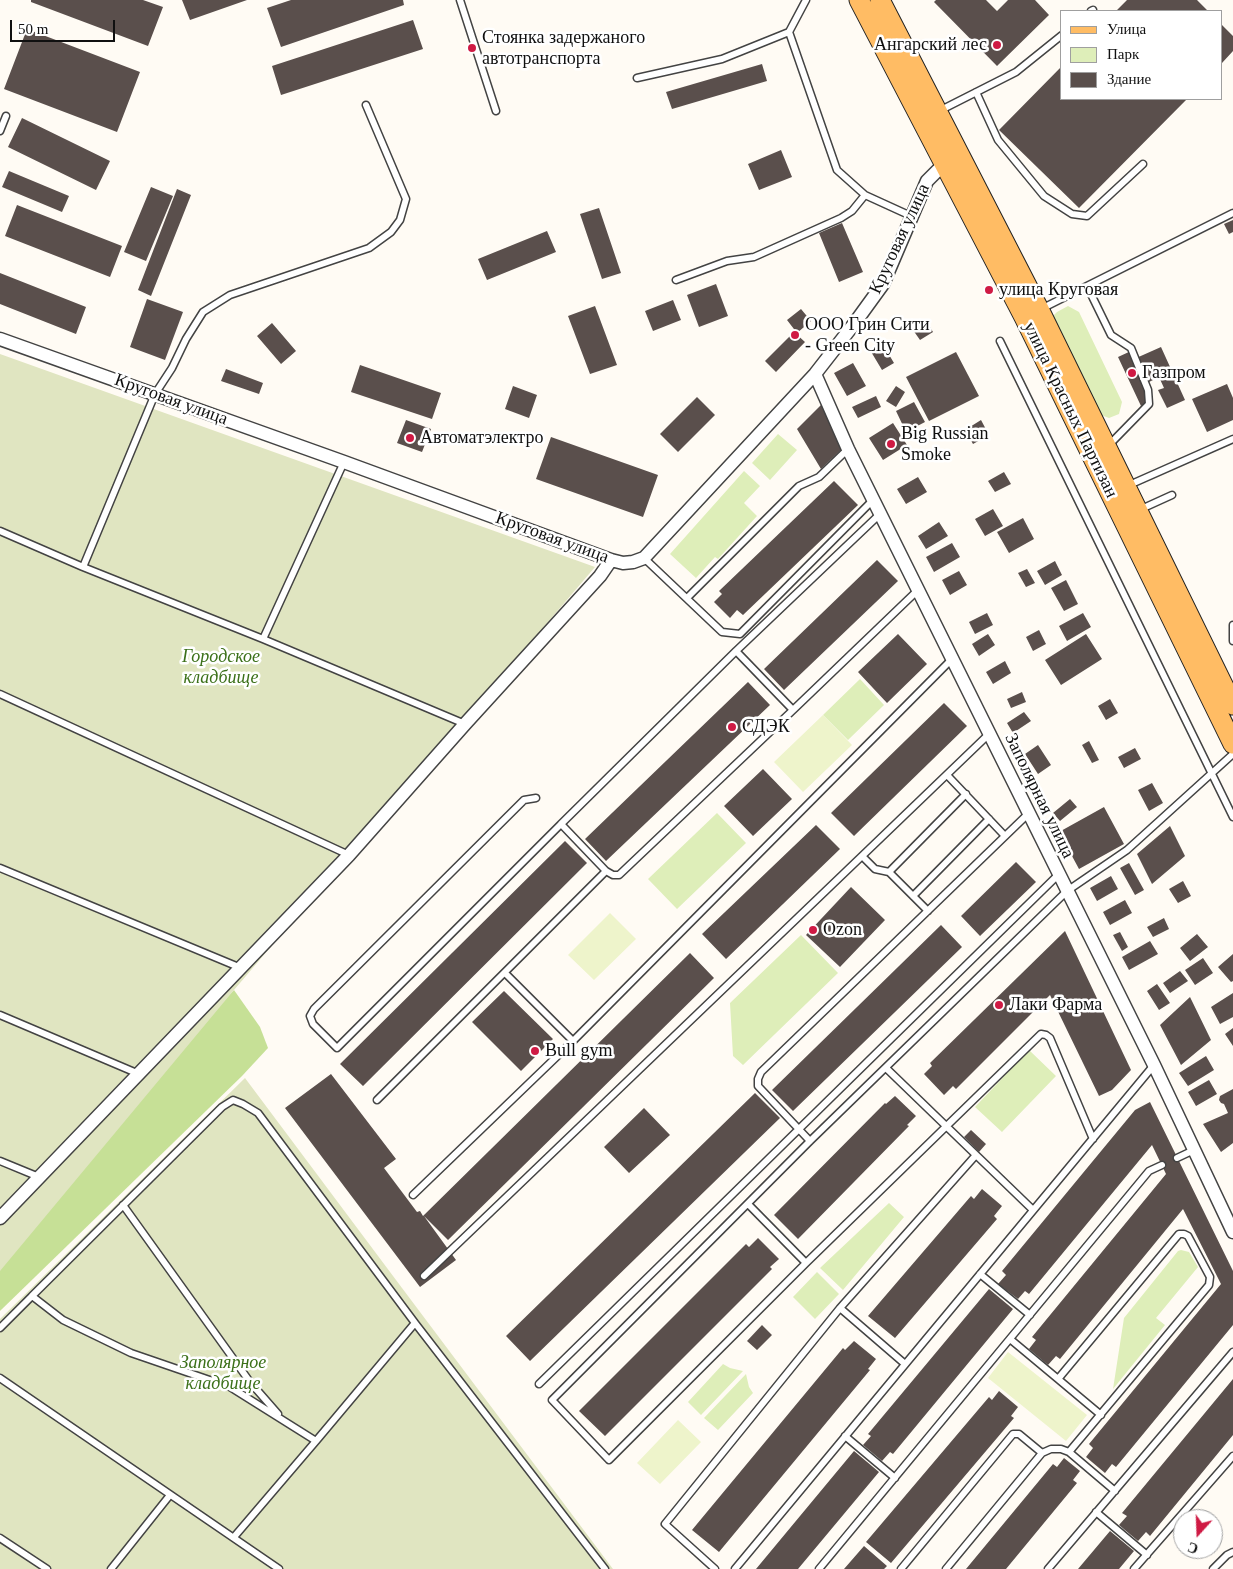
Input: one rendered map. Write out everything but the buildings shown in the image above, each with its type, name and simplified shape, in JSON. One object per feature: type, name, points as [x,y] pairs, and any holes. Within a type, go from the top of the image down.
[{"type":"main road","name":"улица Красных Партизан","points":[[859,0],[952,159],[1032,313],[1107,446],[1231,697]]},
{"type":"main road","name":"улица Красных Партизан","points":[[880,0],[937,111],[952,159]]},
{"type":"main road","name":"улица Красных Партизан","points":[[1032,313],[1233,744]]},
{"type":"street","name":"Круговая улица","points":[[0,339],[611,560],[623,563],[633,562],[644,558],[815,374],[883,284],[927,181],[952,159]]},
{"type":"street","name":"Заполярная улица","points":[[815,374],[848,449],[1154,1065],[1233,1232]]},
{"type":"street","points":[[0,1218],[349,856],[465,724],[600,576],[611,560]]},
{"type":"lane","points":[[460,0],[496,111]]},
{"type":"lane","points":[[636,78],[722,59],[788,32],[806,0]]},
{"type":"lane","points":[[788,32],[837,170],[865,195],[911,216]]},
{"type":"lane","points":[[937,111],[1016,72],[1060,37]]},
{"type":"lane","points":[[976,92],[998,140],[1044,196],[1072,214],[1087,216],[1143,164]]},
{"type":"lane","points":[[83,567],[154,394],[172,368],[186,339],[204,312],[230,294],[369,248],[390,232],[400,220],[406,199],[366,105]]},
{"type":"lane","points":[[0,131],[6,116]]},
{"type":"lane","points":[[676,280],[727,261],[754,257],[841,218],[852,211],[865,195]]},
{"type":"lane","points":[[1032,313],[1233,213]]},
{"type":"lane","points":[[1087,286],[1111,336],[1132,348],[1148,390],[1149,404],[1107,446]]},
{"type":"lane","points":[[1000,341],[1233,817]]},
{"type":"lane","points":[[1126,487],[1233,440]]},
{"type":"lane","points":[[687,598],[799,486],[819,477],[848,449]]},
{"type":"lane","points":[[263,639],[344,462]]},
{"type":"lane","points":[[1138,511],[1172,495]]},
{"type":"lane","points":[[644,558],[722,632],[740,634],[874,500]]},
{"type":"lane","points":[[536,798],[524,800],[314,1008],[310,1016],[313,1024],[337,1048],[736,651],[880,514]]},
{"type":"lane","points":[[0,531],[465,724]]},
{"type":"lane","points":[[561,824],[606,871],[612,875],[619,875],[624,872],[918,590]]},
{"type":"lane","points":[[1233,625],[1233,641]]},
{"type":"lane","points":[[736,651],[792,710]]},
{"type":"lane","points":[[413,1195],[573,1041],[952,659]]},
{"type":"lane","points":[[0,694],[349,856]]},
{"type":"lane","points":[[424,1276],[990,734]]},
{"type":"lane","points":[[1093,1139],[1050,1038],[1042,1034],[806,1263],[609,1460],[552,1400],[810,1141],[1067,891],[1127,850],[1233,754]]},
{"type":"lane","points":[[948,774],[1005,836]]},
{"type":"lane","points":[[889,872],[966,794]]},
{"type":"lane","points":[[810,1141],[758,1086],[761,1072],[1028,813]]},
{"type":"lane","points":[[913,896],[989,819]]},
{"type":"lane","points":[[862,856],[875,869],[889,872],[928,911]]},
{"type":"lane","points":[[0,868],[241,968]]},
{"type":"lane","points":[[377,1100],[606,871]]},
{"type":"lane","points":[[539,1384],[1059,874]]},
{"type":"lane","points":[[505,973],[573,1041]]},
{"type":"lane","points":[[0,1014],[139,1074]]},
{"type":"lane","points":[[735,1569],[1154,1065]]},
{"type":"lane","points":[[886,1068],[1033,1210]]},
{"type":"lane","points":[[0,1328],[222,1107],[233,1100],[258,1113],[415,1323],[604,1569]]},
{"type":"lane","points":[[1177,1158],[1194,1150]]},
{"type":"lane","points":[[715,1569],[665,1524],[840,1308],[976,1154]]},
{"type":"lane","points":[[0,1161],[39,1177]]},
{"type":"lane","points":[[819,1569],[1149,1171],[1162,1165]]},
{"type":"lane","points":[[748,1204],[806,1263]]},
{"type":"lane","points":[[123,1205],[250,1382],[283,1418]]},
{"type":"lane","points":[[1058,1380],[1180,1234],[1188,1236],[1210,1277],[1210,1281],[1070,1452]]},
{"type":"lane","points":[[980,1274],[1030,1315]]},
{"type":"lane","points":[[32,1296],[63,1320],[131,1353],[230,1387],[283,1418],[316,1441]]},
{"type":"lane","points":[[840,1308],[905,1364]]},
{"type":"lane","points":[[234,1537],[415,1323]]},
{"type":"lane","points":[[1010,1339],[1100,1415]]},
{"type":"lane","points":[[1048,1569],[1233,1352]]},
{"type":"lane","points":[[0,1378],[279,1569]]},
{"type":"lane","points":[[901,1569],[1013,1434],[1019,1434],[1042,1453]]},
{"type":"lane","points":[[845,1436],[895,1478]]},
{"type":"lane","points":[[946,1569],[1042,1453],[1051,1449],[1070,1452],[1114,1491]]},
{"type":"lane","points":[[1134,1569],[1233,1456]]},
{"type":"lane","points":[[110,1569],[170,1495]]},
{"type":"lane","points":[[1096,1512],[1147,1555]]},
{"type":"lane","points":[[0,1538],[47,1569]]},
{"type":"lane","points":[[1213,1569],[1226,1555],[1233,1552]]},
{"type":"green space","points":[[1068,306],[1079,312],[1122,402],[1119,414],[1109,418],[1101,415],[1053,316]]},
{"type":"green space","name":"Городское кладбище","points":[[0,354],[595,567],[234,990],[0,1271]]},
{"type":"green space","points":[[778,434],[797,450],[770,480],[752,463]]},
{"type":"green space","points":[[744,471],[760,486],[744,503],[757,516],[718,559],[715,557],[696,578],[670,554]]},
{"type":"green space","points":[[860,679],[884,705],[848,740],[823,715]]},
{"type":"green space","points":[[823,715],[852,745],[803,792],[774,762]]},
{"type":"green space","points":[[717,813],[746,843],[677,909],[648,879]]},
{"type":"green space","points":[[610,913],[636,939],[594,980],[568,955]]},
{"type":"green space","points":[[801,935],[838,973],[743,1065],[733,1056],[730,1003]]},
{"type":"green space","points":[[234,990],[260,1027],[268,1048],[242,1076],[0,1311],[0,1232]]},
{"type":"green space","points":[[1029,1050],[1056,1076],[1002,1132],[975,1107]]},
{"type":"green space","name":"Заполярное кладбище","points":[[245,1078],[613,1569],[0,1569],[0,1319]]},
{"type":"green space","points":[[889,1203],[904,1217],[843,1290],[820,1268]]},
{"type":"green space","points":[[1178,1251],[1189,1252],[1198,1267],[1156,1318],[1165,1325],[1113,1389],[1124,1318]]},
{"type":"green space","points":[[817,1272],[839,1294],[815,1319],[793,1297]]},
{"type":"green space","points":[[1008,1352],[1087,1415],[1066,1441],[988,1378]]},
{"type":"green space","points":[[723,1364],[743,1371],[701,1415],[688,1402]]},
{"type":"green space","points":[[746,1374],[749,1387],[753,1393],[718,1430],[704,1418]]},
{"type":"green space","points":[[678,1420],[701,1442],[660,1484],[637,1463]]},
{"type":"place","name":"Ангарский лес","points":[[997,45]]},
{"type":"place","name":"Стоянка задержаного автотранспорта","points":[[472,48]]},
{"type":"place","name":"улица Круговая","points":[[989,290]]},
{"type":"place","name":"ООО Грин Сити - Green City","points":[[795,335]]},
{"type":"place","name":"Газпром","points":[[1132,373]]},
{"type":"place","name":"Автоматэлектро","points":[[410,438]]},
{"type":"place","name":"Big Russian Smoke","points":[[891,444]]},
{"type":"place","name":"СДЭК","points":[[732,727]]},
{"type":"place","name":"Ozon","points":[[813,930]]},
{"type":"place","name":"Лаки Фарма","points":[[999,1005]]},
{"type":"place","name":"Bull gym","points":[[535,1051]]}]
